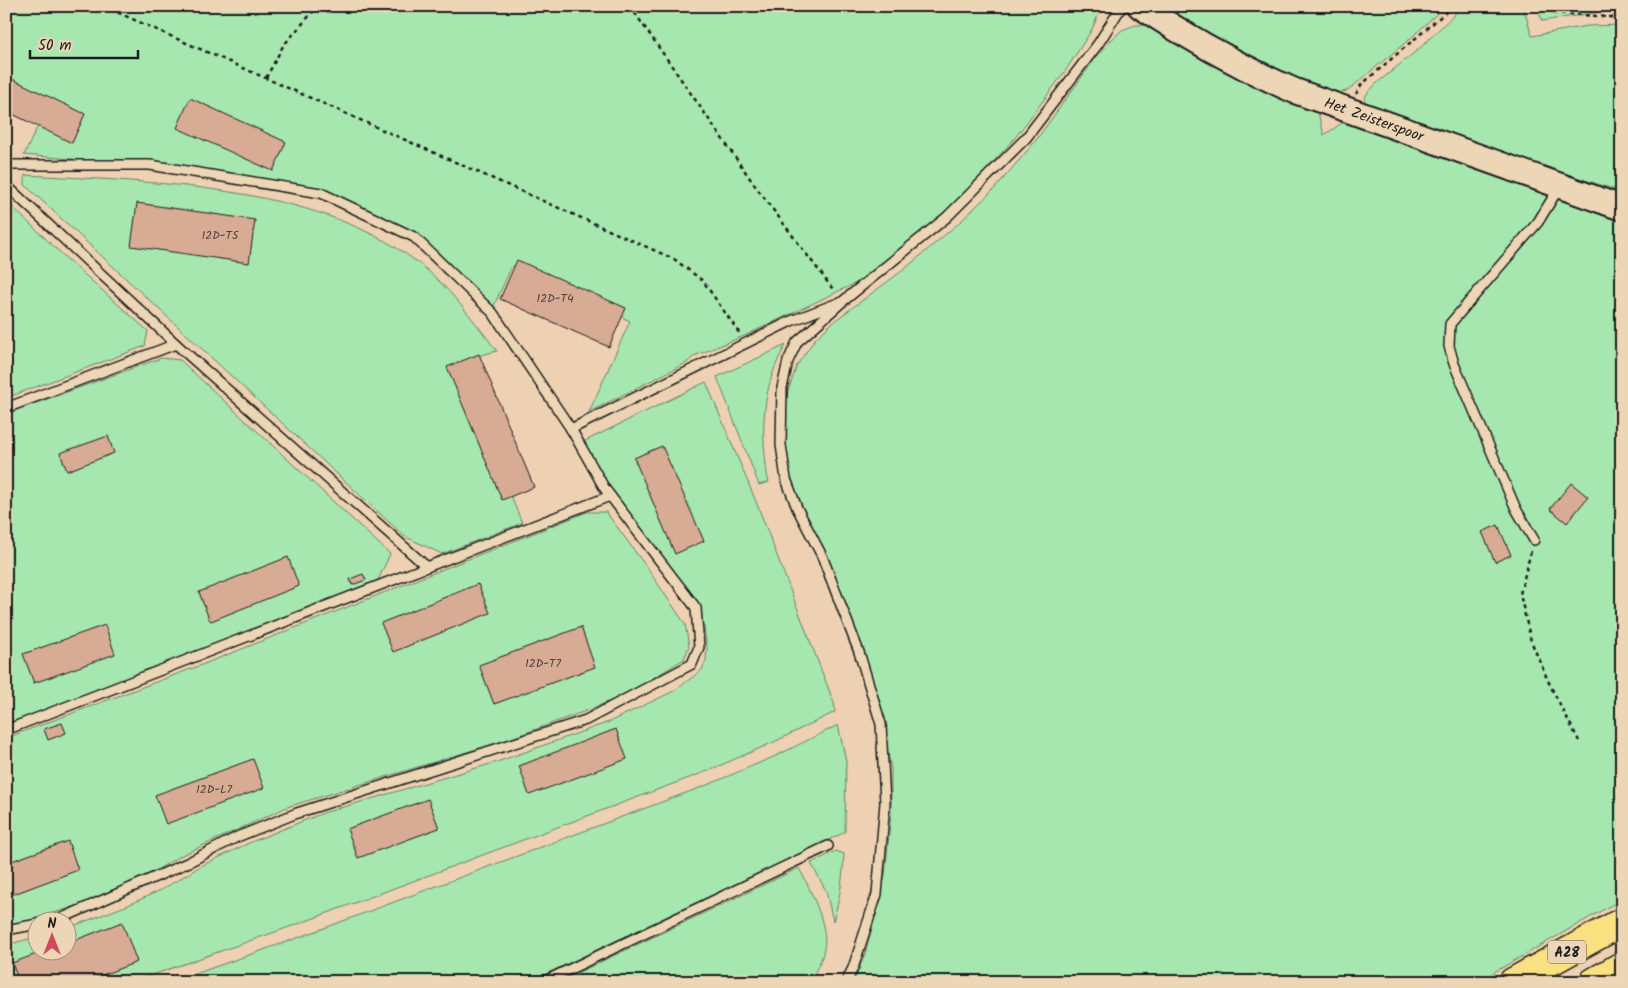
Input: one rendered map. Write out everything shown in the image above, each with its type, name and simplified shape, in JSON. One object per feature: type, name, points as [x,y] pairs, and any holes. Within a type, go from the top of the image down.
[{"type":"highway","name":"A28","points":[[1513,982],[1622,922]]},
{"type":"highway","name":"A28","points":[[1594,982],[1622,966]]},
{"type":"street","name":"Het Zeisterspoor","points":[[1140,6],[1200,44],[1256,74],[1296,91],[1622,208]]},
{"type":"lane","points":[[846,982],[853,968],[876,894],[885,803],[881,724],[859,652],[822,556],[797,508],[786,479],[781,445],[782,388],[788,361],[797,342],[842,302],[947,217],[1026,138],[1098,44],[1122,6]]},
{"type":"lane","points":[[6,165],[150,165],[321,194],[414,237],[493,313],[571,428],[610,496],[696,608],[699,647],[692,664],[586,720],[297,813],[237,837],[187,863],[78,911]]},
{"type":"lane","points":[[6,185],[176,344],[427,567]]},
{"type":"lane","points":[[1534,540],[1516,509],[1454,364],[1449,346],[1450,324],[1538,222],[1560,186]]},
{"type":"lane","points":[[571,428],[791,321],[842,302]]},
{"type":"lane","points":[[6,408],[176,344]]},
{"type":"lane","points":[[6,730],[610,496]]},
{"type":"lane","points":[[543,982],[828,846]]},
{"type":"lane","points":[[6,930],[28,926]]},
{"type":"path","points":[[103,6],[674,259],[703,281],[746,343]]},
{"type":"path","points":[[266,78],[283,46],[318,6]]},
{"type":"path","points":[[630,6],[756,187],[842,302]]},
{"type":"path","points":[[1345,108],[1353,101],[1361,85],[1453,6]]},
{"type":"path","points":[[1548,6],[1555,13],[1622,18]]},
{"type":"path","points":[[1534,540],[1520,594],[1531,641],[1550,685],[1579,741]]},
{"type":"green space","points":[[6,6],[1101,6],[1101,9],[1091,31],[1064,73],[1014,139],[964,194],[935,221],[856,283],[744,336],[694,356],[688,362],[589,412],[630,321],[512,266],[491,312],[437,256],[364,212],[275,182],[239,175],[178,168],[24,155],[45,111],[6,92]]},
{"type":"green space","points":[[1161,6],[1445,6],[1411,38],[1347,91],[1335,93],[1276,69],[1205,32]]},
{"type":"green space","points":[[1463,6],[1523,6],[1532,36],[1587,26],[1622,25],[1622,192],[1363,104],[1366,95],[1377,83],[1420,48]]},
{"type":"green space","points":[[1537,6],[1622,6],[1622,12],[1601,12],[1542,21]]},
{"type":"green space","points":[[1135,25],[1150,25],[1317,109],[1324,135],[1348,119],[1622,218],[1622,899],[1477,982],[854,982],[866,951],[885,876],[891,814],[891,768],[882,724],[801,512],[788,472],[781,435],[787,394],[797,365],[815,339],[833,322],[906,268],[960,222],[995,188],[1034,143],[1110,41],[1122,30]]},
{"type":"green space","points":[[25,175],[176,185],[280,202],[329,216],[374,235],[416,261],[428,270],[449,292],[497,351],[481,355],[457,365],[522,523],[442,554],[404,536],[25,185]]},
{"type":"green space","points":[[6,201],[67,259],[148,331],[145,346],[6,398]]},
{"type":"green space","points":[[786,345],[774,371],[766,398],[764,440],[769,482],[759,485],[717,377]]},
{"type":"green space","points":[[161,358],[180,360],[390,554],[378,580],[200,652],[6,724],[6,414]]},
{"type":"green space","points":[[706,382],[757,504],[834,703],[835,712],[772,743],[705,772],[298,924],[132,982],[6,982],[6,945],[28,939],[28,960],[78,960],[78,924],[161,890],[201,866],[251,842],[323,813],[497,762],[609,722],[674,691],[702,670],[706,660],[707,649],[704,627],[688,598],[579,444]]},
{"type":"green space","points":[[587,512],[606,512],[685,624],[689,646],[684,659],[628,694],[506,740],[287,807],[180,856],[112,893],[63,910],[28,910],[28,920],[6,927],[6,738],[204,664]]},
{"type":"green space","points":[[838,725],[846,761],[845,832],[529,982],[172,982],[303,936],[710,784],[778,755]]},
{"type":"green space","points":[[836,851],[844,854],[841,888],[833,921],[826,891],[811,863]]},
{"type":"green space","points":[[799,868],[818,908],[825,940],[822,958],[810,982],[558,982]]},
{"type":"building","points":[[6,76],[85,114],[72,143],[6,111]]},
{"type":"building","points":[[190,98],[286,142],[273,171],[177,128]]},
{"type":"building","points":[[137,203],[255,220],[249,263],[131,246]]},
{"type":"building","points":[[517,260],[626,308],[609,347],[500,299]]},
{"type":"building","points":[[479,354],[534,487],[502,500],[447,367]]},
{"type":"building","points":[[108,436],[114,453],[67,471],[60,453]]},
{"type":"building","points":[[662,446],[704,541],[675,554],[634,458]]},
{"type":"building","points":[[1571,483],[1588,497],[1567,523],[1550,509]]},
{"type":"building","points":[[1498,525],[1511,555],[1495,562],[1482,532]]},
{"type":"building","points":[[288,557],[299,586],[211,621],[209,619],[199,592]]},
{"type":"building","points":[[363,574],[366,580],[352,585],[350,579]]},
{"type":"building","points":[[478,584],[490,613],[393,652],[381,623]]},
{"type":"building","points":[[105,625],[115,654],[34,683],[23,654]]},
{"type":"building","points":[[581,627],[595,667],[494,704],[479,665]]},
{"type":"building","points":[[62,723],[66,733],[48,740],[44,729]]},
{"type":"building","points":[[616,729],[627,759],[529,795],[519,766]]},
{"type":"building","points":[[253,759],[264,788],[166,824],[155,795]]},
{"type":"building","points":[[428,799],[439,828],[358,858],[347,829]]},
{"type":"building","points":[[68,841],[78,870],[6,897],[6,863]]},
{"type":"building","points":[[122,922],[137,962],[84,982],[19,982],[12,963],[28,957],[28,960],[78,960],[78,939]]}]
